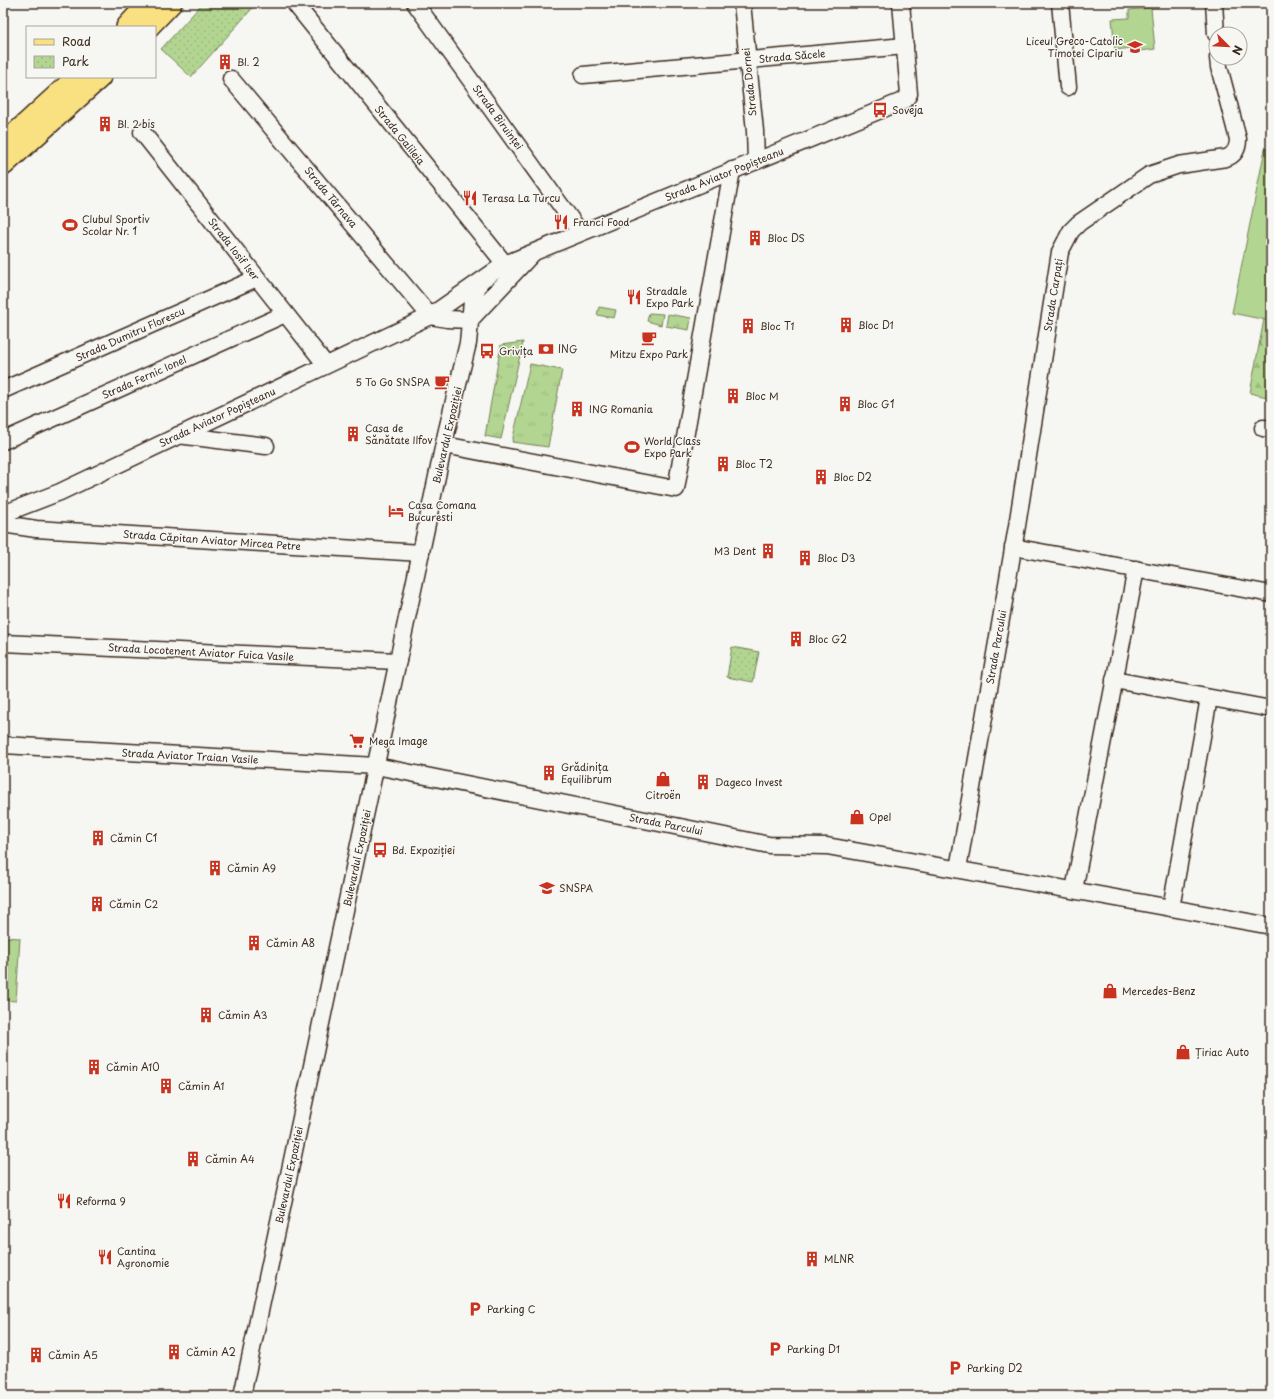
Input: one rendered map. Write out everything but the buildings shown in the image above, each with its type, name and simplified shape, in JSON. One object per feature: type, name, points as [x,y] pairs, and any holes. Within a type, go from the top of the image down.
[{"type":"main road","points":[[128,26],[149,3]]},
{"type":"main road","points":[[149,26],[171,3]]},
{"type":"main road","points":[[3,144],[76,78]]},
{"type":"main road","points":[[3,166],[99,78]]},
{"type":"street","name":"Strada Biruinței","points":[[415,3],[580,232]]},
{"type":"street","points":[[733,3],[742,10]]},
{"type":"street","points":[[901,3],[905,46]]},
{"type":"street","points":[[1060,3],[1068,87]]},
{"type":"street","points":[[1214,3],[1215,26]]},
{"type":"street","name":"Strada Galileia","points":[[296,5],[504,264]]},
{"type":"street","name":"Strada Dornei","points":[[742,10],[755,131],[756,161]]},
{"type":"street","name":"Strada Aviator Popișteanu","points":[[3,514],[60,492],[430,316],[449,301],[480,282],[504,264],[901,102],[909,94],[905,46]]},
{"type":"street","name":"Strada Săcele","points":[[583,75],[905,46]]},
{"type":"street","name":"Strada Carpați","points":[[1013,547],[1060,252],[1071,231],[1079,223],[1149,175],[1179,165],[1226,158],[1235,152],[1238,145],[1238,139],[1219,66]]},
{"type":"street","name":"Strada Târnava","points":[[231,79],[430,316]]},
{"type":"street","name":"Strada Iosif Iser","points":[[142,132],[326,365]]},
{"type":"street","points":[[444,445],[676,489],[732,170]]},
{"type":"street","name":"Strada Aviator Popișteanu","points":[[470,320],[536,250]]},
{"type":"street","name":"Strada Dumitru Florescu","points":[[3,390],[257,278]]},
{"type":"street","name":"Bulevardul Expoziției","points":[[242,1396],[444,445],[468,343],[472,301],[480,282]]},
{"type":"street","points":[[449,301],[462,305],[470,320]]},
{"type":"street","name":"Strada Fernic Ionel","points":[[3,441],[285,314]]},
{"type":"street","points":[[430,316],[447,319],[470,320]]},
{"type":"street","points":[[178,435],[266,446]]},
{"type":"street","name":"Strada Căpitan Aviator Mircea Petre","points":[[3,524],[36,529],[421,553]]},
{"type":"street","points":[[1013,547],[1271,594]]},
{"type":"street","name":"Strada Parcului","points":[[958,869],[1013,547]]},
{"type":"street","points":[[1074,890],[1136,569]]},
{"type":"street","name":"Strada Locotenent Aviator Fuica Vasile","points":[[3,643],[398,661]]},
{"type":"street","points":[[1114,680],[1271,709]]},
{"type":"street","points":[[1171,908],[1209,698]]},
{"type":"street","name":"Strada Aviator Traian Vasile","points":[[3,745],[376,766]]},
{"type":"street","name":"Strada Parcului","points":[[376,766],[769,844],[818,845],[1271,926]]},
{"type":"green space","points":[[203,3],[257,3],[191,77],[161,49]]},
{"type":"green space","points":[[1151,8],[1155,49],[1133,52],[1132,48],[1115,50],[1112,19],[1129,18],[1129,10]]},
{"type":"green space","points":[[1265,149],[1271,150],[1271,321],[1232,313]]},
{"type":"green space","points":[[599,307],[616,310],[614,318],[597,315]]},
{"type":"green space","points":[[649,313],[663,314],[661,325],[647,321]]},
{"type":"green space","points":[[668,314],[691,318],[689,330],[666,326]]},
{"type":"green space","points":[[1264,319],[1271,321],[1271,398],[1250,393]]},
{"type":"green space","points":[[523,342],[501,439],[485,436],[501,345]]},
{"type":"green space","points":[[530,364],[562,370],[548,447],[512,442]]},
{"type":"green space","points":[[732,647],[759,652],[753,682],[727,677]]},
{"type":"green space","points":[[3,937],[20,938],[16,1001],[3,1000]]},
{"type":"place","name":"Liceul Greco-Catolic Timotei Cipariu","points":[[1135,47]]},
{"type":"place","name":"Bl. 2","points":[[225,62]]},
{"type":"place","name":"Soveja","points":[[880,110]]},
{"type":"place","name":"Bl. 2 bis","points":[[105,124]]},
{"type":"place","name":"Terasa La Turcu","points":[[470,198]]},
{"type":"place","name":"Franci Food","points":[[561,222]]},
{"type":"place","name":"Clubul Sportiv Scolar Nr. 1","points":[[70,225]]},
{"type":"place","name":"Bloc DS","points":[[755,238]]},
{"type":"place","name":"Stradale Expo Park","points":[[634,297]]},
{"type":"place","name":"Bloc D1","points":[[846,325]]},
{"type":"place","name":"Bloc T1","points":[[748,326]]},
{"type":"place","name":"Mitzu Expo Park","points":[[649,338]]},
{"type":"place","name":"ING","points":[[546,349]]},
{"type":"place","name":"Grivița","points":[[487,351]]},
{"type":"place","name":"5 To Go SNSPA","points":[[442,382]]},
{"type":"place","name":"Bloc M","points":[[733,396]]},
{"type":"place","name":"Bloc G1","points":[[845,404]]},
{"type":"place","name":"ING Romania","points":[[577,409]]},
{"type":"place","name":"Casa de Sănătate Ilfov","points":[[353,434]]},
{"type":"place","name":"World Class Expo Park","points":[[632,447]]},
{"type":"place","name":"Bloc T2","points":[[723,464]]},
{"type":"place","name":"Bloc D2","points":[[821,477]]},
{"type":"place","name":"Casa Comana Bucuresti","points":[[396,511]]},
{"type":"place","name":"M3 Dent","points":[[768,551]]},
{"type":"place","name":"Bloc D3","points":[[805,558]]},
{"type":"place","name":"Bloc G2","points":[[796,639]]},
{"type":"place","name":"Mega Image","points":[[357,741]]},
{"type":"place","name":"Grădinița Equilibrum","points":[[549,773]]},
{"type":"place","name":"Citroën","points":[[663,779]]},
{"type":"place","name":"Dageco Invest","points":[[703,782]]},
{"type":"place","name":"Opel","points":[[857,817]]},
{"type":"place","name":"Cămin C1","points":[[98,838]]},
{"type":"place","name":"Bd. Expoziției","points":[[380,850]]},
{"type":"place","name":"Cămin A9","points":[[215,868]]},
{"type":"place","name":"SNSPA","points":[[547,888]]},
{"type":"place","name":"Cămin C2","points":[[97,904]]},
{"type":"place","name":"Cămin A8","points":[[254,943]]},
{"type":"place","name":"Mercedes-Benz","points":[[1110,991]]},
{"type":"place","name":"Cămin A3","points":[[206,1015]]},
{"type":"place","name":"Țiriac Auto","points":[[1183,1052]]},
{"type":"place","name":"Cămin A10","points":[[94,1067]]},
{"type":"place","name":"Cămin A1","points":[[166,1086]]},
{"type":"place","name":"Cămin A4","points":[[193,1159]]},
{"type":"place","name":"Reforma 9","points":[[64,1201]]},
{"type":"place","name":"Cantina Agronomie","points":[[105,1257]]},
{"type":"place","name":"MLNR","points":[[812,1259]]},
{"type":"place","name":"Parking C","points":[[475,1309]]},
{"type":"place","name":"Parking D1","points":[[775,1349]]},
{"type":"place","name":"Cămin A2","points":[[174,1352]]},
{"type":"place","name":"Cămin A5","points":[[36,1355]]},
{"type":"place","name":"Parking D2","points":[[955,1368]]}]
